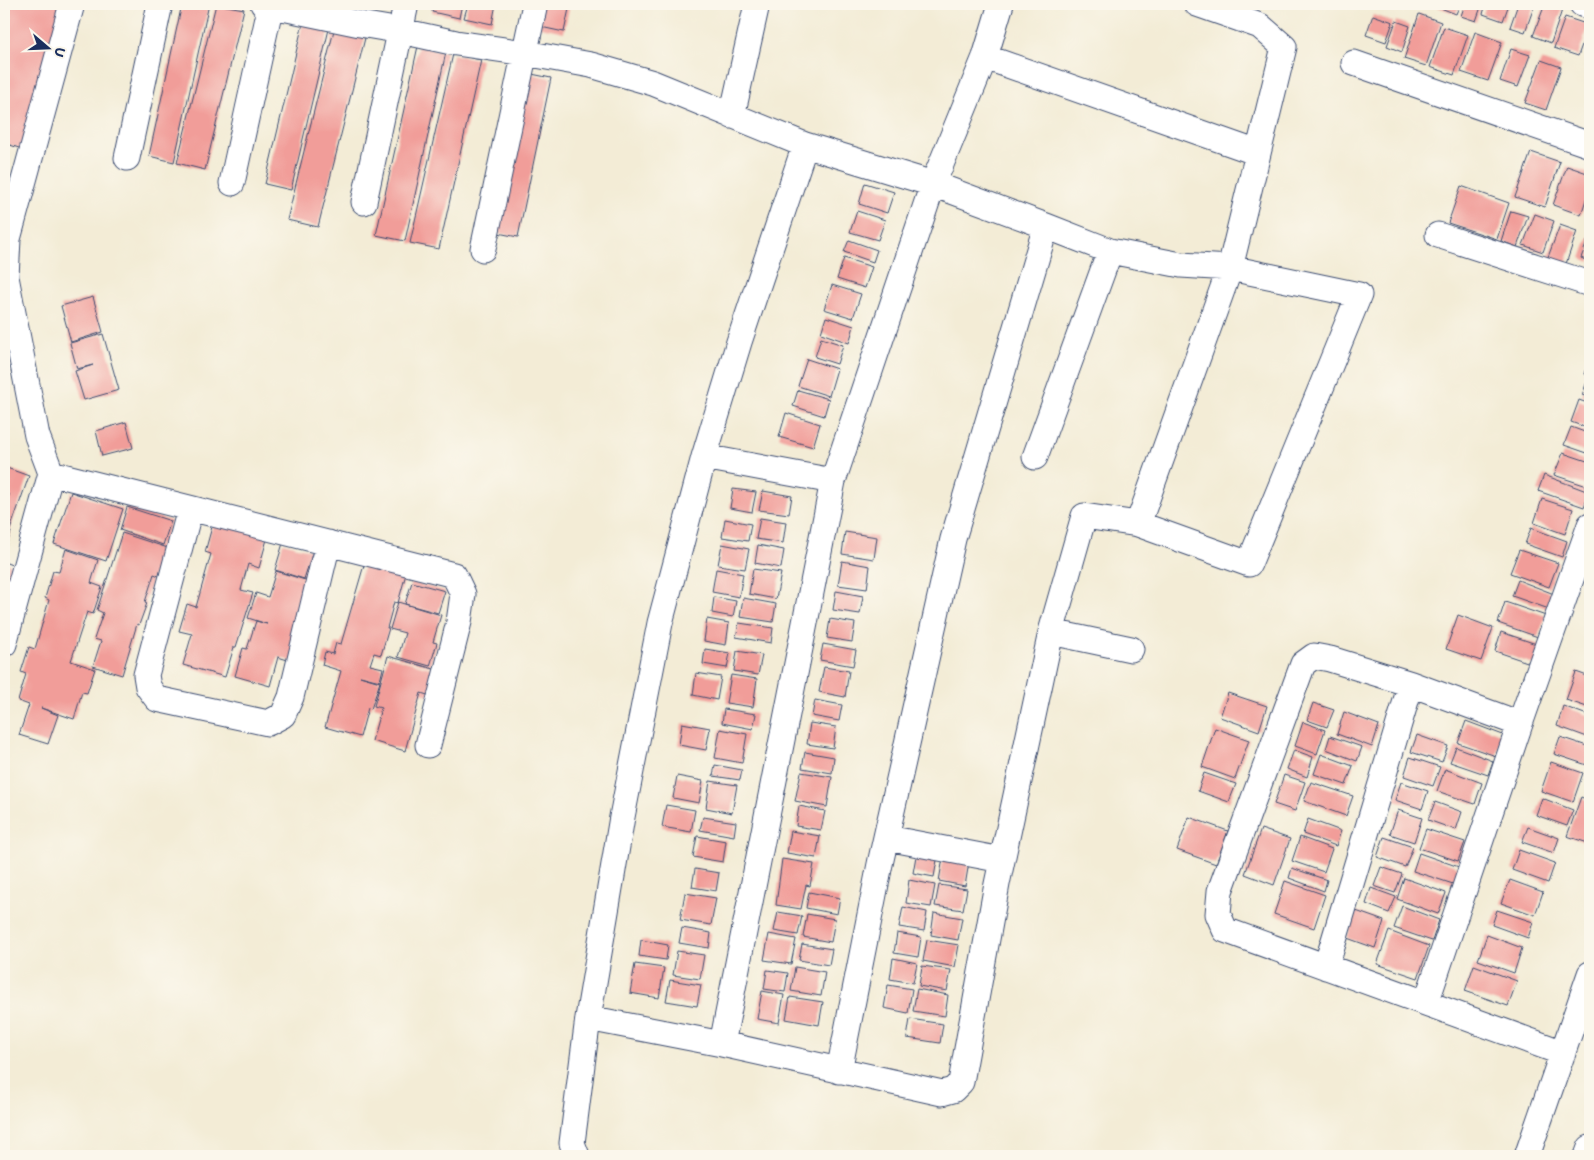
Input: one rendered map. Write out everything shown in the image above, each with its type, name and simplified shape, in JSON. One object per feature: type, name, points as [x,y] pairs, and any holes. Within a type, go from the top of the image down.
[{"type":"street","points":[[4,644],[51,473],[37,436],[6,277],[11,202],[72,4]]},
{"type":"street","points":[[127,158],[160,4]]},
{"type":"street","points":[[232,183],[268,4],[456,43],[591,65],[653,83],[805,144],[933,184],[1110,251],[1181,265],[1230,268],[1358,294],[1249,564],[1138,524],[1084,516],[1051,632],[1002,860],[961,1082],[953,1090],[942,1093],[722,1044],[588,1018]]},
{"type":"street","points":[[364,202],[406,4]]},
{"type":"street","points":[[483,249],[535,4]]},
{"type":"street","points":[[732,116],[757,4]]},
{"type":"street","points":[[722,1044],[833,481],[933,184],[985,57],[1001,4]]},
{"type":"street","points":[[1138,524],[1230,268],[1284,47],[1260,26],[1197,4]]},
{"type":"street","points":[[1582,4],[1590,7]]},
{"type":"street","points":[[985,57],[1258,154]]},
{"type":"street","points":[[1354,63],[1590,145]]},
{"type":"street","points":[[571,1152],[588,1018],[622,817],[660,623],[704,457],[739,342],[805,144]]},
{"type":"street","points":[[839,1071],[887,838],[953,539],[1046,226]]},
{"type":"street","points":[[1438,235],[1590,284]]},
{"type":"street","points":[[1035,457],[1110,251]]},
{"type":"street","points":[[704,457],[833,481]]},
{"type":"street","points":[[51,473],[454,575],[463,594],[459,622],[428,745]]},
{"type":"street","points":[[190,509],[146,675],[148,687],[157,699],[268,723],[283,714],[291,697],[328,543]]},
{"type":"street","points":[[1426,1003],[1520,724],[1590,525]]},
{"type":"street","points":[[1051,632],[1131,649]]},
{"type":"street","points":[[1520,724],[1411,684],[1330,659],[1314,656],[1303,664],[1220,891],[1218,914],[1225,930],[1563,1053]]},
{"type":"street","points":[[1326,967],[1411,684]]},
{"type":"street","points":[[887,838],[1002,860]]},
{"type":"street","points":[[1528,1156],[1563,1053],[1582,1023],[1590,974]]},
{"type":"street","points":[[1587,1156],[1590,1148]]},
{"type":"building","points":[[4,4],[9,4],[5,17],[4,16]]},
{"type":"building","points":[[11,4],[70,4],[22,149],[4,143],[4,30]]},
{"type":"building","points":[[182,4],[209,4],[174,162],[149,156]]},
{"type":"building","points":[[216,4],[244,9],[205,170],[177,163]]},
{"type":"building","points":[[434,4],[462,4],[459,18],[432,12]]},
{"type":"building","points":[[468,4],[496,4],[492,24],[464,18]]},
{"type":"building","points":[[541,4],[570,4],[564,32],[536,26]]},
{"type":"building","points":[[1434,4],[1460,4],[1456,14]]},
{"type":"building","points":[[1465,4],[1482,4],[1476,21],[1461,16]]},
{"type":"building","points":[[1486,4],[1509,4],[1503,21],[1483,14]]},
{"type":"building","points":[[1518,4],[1535,4],[1525,32],[1510,27]]},
{"type":"building","points":[[1545,4],[1562,10],[1551,43],[1533,36]]},
{"type":"building","points":[[1419,14],[1441,22],[1426,66],[1404,59]]},
{"type":"building","points":[[1373,15],[1393,22],[1386,42],[1366,35]]},
{"type":"building","points":[[1565,17],[1589,25],[1578,56],[1554,48]]},
{"type":"building","points":[[1396,21],[1410,26],[1402,52],[1387,46]]},
{"type":"building","points":[[303,23],[329,29],[291,190],[265,184]]},
{"type":"building","points":[[1444,27],[1468,35],[1454,75],[1430,67]]},
{"type":"building","points":[[334,30],[365,38],[318,227],[287,220]]},
{"type":"building","points":[[1475,32],[1502,42],[1488,81],[1461,72]]},
{"type":"building","points":[[418,46],[446,52],[405,241],[376,235]]},
{"type":"building","points":[[1511,49],[1530,55],[1518,87],[1500,81]]},
{"type":"building","points":[[453,54],[481,60],[439,249],[410,243]]},
{"type":"building","points":[[1541,60],[1561,67],[1546,110],[1525,103]]},
{"type":"building","points":[[522,72],[551,78],[518,237],[488,231]]},
{"type":"building","points":[[1590,107],[1590,123],[1585,121]]},
{"type":"building","points":[[1531,152],[1560,162],[1545,207],[1515,197]]},
{"type":"building","points":[[1567,166],[1590,174],[1590,187],[1581,215],[1553,205]]},
{"type":"building","points":[[865,183],[894,192],[887,213],[859,204]]},
{"type":"building","points":[[1461,186],[1509,203],[1497,239],[1448,223]]},
{"type":"building","points":[[857,211],[885,220],[878,240],[850,232]]},
{"type":"building","points":[[1511,211],[1528,216],[1517,247],[1501,241]]},
{"type":"building","points":[[1535,214],[1554,221],[1543,252],[1523,245]]},
{"type":"building","points":[[1560,225],[1577,231],[1566,264],[1548,257]]},
{"type":"building","points":[[1590,234],[1590,262],[1581,258]]},
{"type":"building","points":[[849,240],[877,250],[873,262],[844,252]]},
{"type":"building","points":[[844,258],[872,267],[865,288],[837,279]]},
{"type":"building","points":[[832,285],[861,294],[853,318],[824,309]]},
{"type":"building","points":[[93,297],[103,332],[71,342],[61,306]]},
{"type":"building","points":[[826,317],[854,326],[849,343],[821,333]]},
{"type":"building","points":[[103,334],[119,390],[84,400],[75,371],[93,365],[77,369],[70,343]]},
{"type":"building","points":[[821,338],[843,345],[837,364],[815,357]]},
{"type":"building","points":[[1590,356],[1590,376],[1584,374]]},
{"type":"building","points":[[807,359],[837,369],[829,396],[798,386]]},
{"type":"building","points":[[1588,379],[1590,380],[1590,398],[1582,395]]},
{"type":"building","points":[[798,390],[829,399],[824,416],[793,406]]},
{"type":"building","points":[[1579,400],[1590,404],[1590,429],[1571,422]]},
{"type":"building","points":[[786,413],[820,424],[813,447],[779,437]]},
{"type":"building","points":[[126,422],[133,448],[102,456],[96,431]]},
{"type":"building","points":[[1571,427],[1590,434],[1590,454],[1564,445]]},
{"type":"building","points":[[1563,453],[1590,462],[1590,477],[1587,486],[1554,475]]},
{"type":"building","points":[[4,467],[29,476],[10,530],[4,528],[4,494],[10,495],[4,493]]},
{"type":"building","points":[[1544,475],[1589,492],[1584,507],[1538,491]]},
{"type":"building","points":[[733,489],[756,492],[752,512],[730,508]]},
{"type":"building","points":[[763,491],[792,496],[789,514],[759,510]]},
{"type":"building","points":[[71,492],[123,509],[106,561],[54,544]]},
{"type":"building","points":[[1542,499],[1573,509],[1565,534],[1534,523]]},
{"type":"building","points":[[127,507],[171,521],[163,545],[120,530]]},
{"type":"building","points":[[215,516],[269,532],[259,568],[248,564],[241,590],[253,593],[225,677],[183,665],[192,634],[179,631],[187,604],[196,607],[211,554],[205,552]]},
{"type":"building","points":[[760,518],[786,522],[783,543],[756,539]]},
{"type":"building","points":[[725,519],[751,524],[748,541],[722,537]]},
{"type":"building","points":[[1531,528],[1567,541],[1562,557],[1525,544]]},
{"type":"building","points":[[4,530],[11,532],[4,552]]},
{"type":"building","points":[[845,532],[877,537],[874,559],[842,554]]},
{"type":"building","points":[[122,533],[174,550],[164,578],[154,574],[145,602],[147,603],[139,625],[137,624],[122,675],[93,666],[101,641],[94,639],[103,613],[97,610]]},
{"type":"building","points":[[283,543],[313,551],[304,579],[275,570]]},
{"type":"building","points":[[722,544],[749,549],[745,569],[718,565]]},
{"type":"building","points":[[758,545],[784,550],[781,568],[755,563]]},
{"type":"building","points":[[66,549],[98,560],[91,583],[102,587],[93,614],[87,612],[71,661],[95,669],[87,693],[82,692],[74,719],[41,708],[58,715],[48,744],[19,735],[29,705],[18,701],[26,674],[21,672],[29,647],[35,649],[49,600],[45,598],[53,571],[59,572]]},
{"type":"building","points":[[1519,550],[1558,563],[1549,587],[1510,573]]},
{"type":"building","points":[[366,558],[407,570],[398,603],[394,602],[381,655],[374,653],[370,665],[383,668],[380,681],[360,676],[380,682],[371,709],[368,708],[360,737],[325,727],[341,671],[322,665],[325,652],[333,654],[336,643],[341,644]]},
{"type":"building","points":[[842,561],[870,566],[867,589],[838,585]]},
{"type":"building","points":[[4,562],[17,567],[8,592],[4,591]]},
{"type":"building","points":[[716,569],[743,574],[739,597],[712,592]]},
{"type":"building","points":[[753,569],[781,573],[776,599],[749,594]]},
{"type":"building","points":[[276,571],[315,583],[294,662],[278,657],[270,686],[235,676],[243,648],[247,649],[256,621],[267,624],[248,618],[256,593],[268,597]]},
{"type":"building","points":[[1518,580],[1554,594],[1549,609],[1512,596]]},
{"type":"building","points":[[412,582],[445,591],[438,613],[405,604]]},
{"type":"building","points":[[836,591],[863,596],[860,614],[833,610]]},
{"type":"building","points":[[714,597],[736,601],[733,617],[712,613]]},
{"type":"building","points":[[743,598],[776,604],[773,622],[740,617]]},
{"type":"building","points":[[398,602],[441,615],[433,642],[437,643],[430,666],[398,657],[405,633],[390,629]]},
{"type":"building","points":[[1505,602],[1546,616],[1538,637],[1498,623]]},
{"type":"building","points":[[1458,615],[1493,628],[1481,661],[1446,649]]},
{"type":"building","points":[[707,619],[729,623],[726,645],[704,641]]},
{"type":"building","points":[[830,619],[855,623],[852,642],[827,638]]},
{"type":"building","points":[[739,623],[773,628],[771,643],[736,637]]},
{"type":"building","points":[[1501,632],[1542,646],[1536,665],[1495,651]]},
{"type":"building","points":[[823,644],[856,650],[853,666],[820,660]]},
{"type":"building","points":[[705,649],[730,653],[727,668],[703,664]]},
{"type":"building","points":[[737,651],[762,655],[758,675],[734,671]]},
{"type":"building","points":[[388,656],[441,671],[434,697],[421,693],[405,751],[372,741],[381,708],[374,706]]},
{"type":"building","points":[[824,667],[849,671],[845,697],[819,692]]},
{"type":"building","points":[[1576,672],[1590,677],[1590,708],[1566,700]]},
{"type":"building","points":[[696,673],[721,677],[717,700],[693,695]]},
{"type":"building","points":[[731,675],[757,679],[753,707],[726,703]]},
{"type":"building","points":[[1228,693],[1267,706],[1259,731],[1220,717]]},
{"type":"building","points":[[815,700],[842,705],[839,721],[812,716]]},
{"type":"building","points":[[1313,703],[1334,710],[1327,727],[1307,720]]},
{"type":"building","points":[[1563,706],[1590,716],[1590,738],[1557,726]]},
{"type":"building","points":[[724,709],[756,714],[753,729],[722,723]]},
{"type":"building","points":[[1344,712],[1379,725],[1372,747],[1337,734]]},
{"type":"building","points":[[1466,721],[1503,735],[1496,756],[1458,743]]},
{"type":"building","points":[[1303,722],[1325,730],[1317,754],[1295,746]]},
{"type":"building","points":[[682,723],[710,728],[706,750],[679,745]]},
{"type":"building","points":[[810,723],[836,727],[833,748],[807,744]]},
{"type":"building","points":[[1215,728],[1249,740],[1235,779],[1202,767]]},
{"type":"building","points":[[720,729],[747,734],[742,763],[715,758]]},
{"type":"building","points":[[1417,735],[1448,746],[1442,762],[1411,752]]},
{"type":"building","points":[[1330,736],[1362,747],[1357,761],[1326,749]]},
{"type":"building","points":[[1560,737],[1590,747],[1587,765],[1554,754]]},
{"type":"building","points":[[1456,747],[1493,761],[1488,775],[1450,762]]},
{"type":"building","points":[[1294,750],[1313,757],[1307,777],[1287,769]]},
{"type":"building","points":[[805,752],[834,757],[832,773],[802,768]]},
{"type":"building","points":[[1321,754],[1353,766],[1346,785],[1314,774]]},
{"type":"building","points":[[1410,757],[1440,767],[1433,786],[1404,776]]},
{"type":"building","points":[[1551,762],[1583,773],[1573,802],[1541,791]]},
{"type":"building","points":[[715,765],[742,770],[740,780],[713,776]]},
{"type":"building","points":[[1445,769],[1482,783],[1475,804],[1437,791]]},
{"type":"building","points":[[801,772],[832,777],[827,807],[795,801]]},
{"type":"building","points":[[1204,773],[1236,784],[1229,802],[1198,791]]},
{"type":"building","points":[[1284,775],[1305,782],[1295,811],[1274,804]]},
{"type":"building","points":[[677,776],[703,781],[699,803],[673,798]]},
{"type":"building","points":[[710,781],[737,785],[732,813],[706,808]]},
{"type":"building","points":[[1311,782],[1353,796],[1346,816],[1304,801]]},
{"type":"building","points":[[1401,782],[1428,791],[1422,809],[1395,800]]},
{"type":"building","points":[[1581,797],[1590,801],[1590,835],[1588,843],[1567,836]]},
{"type":"building","points":[[1542,798],[1573,810],[1567,826],[1536,815]]},
{"type":"building","points":[[1435,802],[1462,812],[1456,830],[1428,820]]},
{"type":"building","points":[[666,805],[695,810],[691,832],[662,827]]},
{"type":"building","points":[[799,806],[825,811],[821,830],[796,826]]},
{"type":"building","points":[[1398,810],[1422,818],[1414,842],[1390,834]]},
{"type":"building","points":[[703,817],[736,822],[734,836],[700,830]]},
{"type":"building","points":[[1189,817],[1228,831],[1216,864],[1177,850]]},
{"type":"building","points":[[1308,819],[1341,831],[1336,846],[1303,834]]},
{"type":"building","points":[[1528,827],[1559,838],[1554,853],[1522,842]]},
{"type":"building","points":[[1261,829],[1290,839],[1274,885],[1245,874]]},
{"type":"building","points":[[1426,829],[1465,842],[1458,861],[1419,848]]},
{"type":"building","points":[[791,831],[820,836],[816,858],[787,853]]},
{"type":"building","points":[[697,836],[726,841],[723,862],[693,857]]},
{"type":"building","points":[[1300,837],[1332,849],[1324,872],[1292,861]]},
{"type":"building","points":[[1384,837],[1413,847],[1405,867],[1377,857]]},
{"type":"building","points":[[1519,850],[1555,863],[1548,883],[1512,870]]},
{"type":"building","points":[[1419,853],[1459,867],[1453,884],[1413,871]]},
{"type":"building","points":[[916,856],[937,860],[934,877],[913,873]]},
{"type":"building","points":[[943,858],[969,862],[965,886],[939,881]]},
{"type":"building","points":[[782,859],[814,864],[810,886],[806,885],[801,909],[776,905]]},
{"type":"building","points":[[1381,867],[1402,874],[1395,893],[1374,886]]},
{"type":"building","points":[[1292,868],[1327,880],[1324,891],[1289,878]]},
{"type":"building","points":[[695,869],[719,873],[716,891],[692,887]]},
{"type":"building","points":[[1404,878],[1446,893],[1438,914],[1397,899]]},
{"type":"building","points":[[909,880],[935,885],[931,907],[906,903]]},
{"type":"building","points":[[1510,880],[1543,892],[1535,915],[1501,903]]},
{"type":"building","points":[[1285,881],[1325,895],[1314,928],[1274,914]]},
{"type":"building","points":[[939,885],[967,889],[963,910],[935,906]]},
{"type":"building","points":[[1371,888],[1396,897],[1389,913],[1366,904]]},
{"type":"building","points":[[809,892],[840,898],[837,914],[806,908]]},
{"type":"building","points":[[685,893],[716,898],[711,925],[680,920]]},
{"type":"building","points":[[1402,906],[1439,920],[1432,941],[1394,928]]},
{"type":"building","points":[[903,907],[927,912],[924,931],[899,927]]},
{"type":"building","points":[[1497,910],[1533,922],[1528,938],[1492,925]]},
{"type":"building","points":[[1356,911],[1384,921],[1375,948],[1347,938]]},
{"type":"building","points":[[778,912],[802,916],[798,935],[774,931]]},
{"type":"building","points":[[934,913],[962,918],[958,940],[931,935]]},
{"type":"building","points":[[807,914],[835,919],[831,942],[803,937]]},
{"type":"building","points":[[682,928],[711,933],[709,948],[679,943]]},
{"type":"building","points":[[1389,931],[1429,946],[1418,978],[1377,964]]},
{"type":"building","points":[[897,933],[921,937],[918,957],[894,953]]},
{"type":"building","points":[[769,934],[796,939],[791,964],[764,960]]},
{"type":"building","points":[[1487,935],[1522,948],[1514,973],[1478,960]]},
{"type":"building","points":[[641,940],[668,945],[666,960],[639,956]]},
{"type":"building","points":[[927,940],[959,945],[955,967],[923,961]]},
{"type":"building","points":[[802,944],[832,949],[829,965],[799,960]]},
{"type":"building","points":[[677,951],[704,955],[700,979],[673,975]]},
{"type":"building","points":[[893,958],[917,963],[913,983],[890,979]]},
{"type":"building","points":[[635,964],[664,968],[659,998],[630,993]]},
{"type":"building","points":[[1474,965],[1517,981],[1508,1006],[1465,991]]},
{"type":"building","points":[[922,966],[951,970],[947,991],[919,986]]},
{"type":"building","points":[[795,967],[825,972],[821,996],[791,991]]},
{"type":"building","points":[[767,970],[788,973],[785,992],[764,989]]},
{"type":"building","points":[[670,980],[701,985],[697,1006],[666,1001]]},
{"type":"building","points":[[888,985],[912,989],[908,1013],[884,1008]]},
{"type":"building","points":[[917,989],[948,995],[945,1016],[913,1011]]},
{"type":"building","points":[[762,991],[784,995],[779,1023],[757,1019]]},
{"type":"building","points":[[790,997],[823,1002],[819,1025],[786,1019]]},
{"type":"building","points":[[910,1019],[943,1024],[940,1043],[907,1038]]}]
